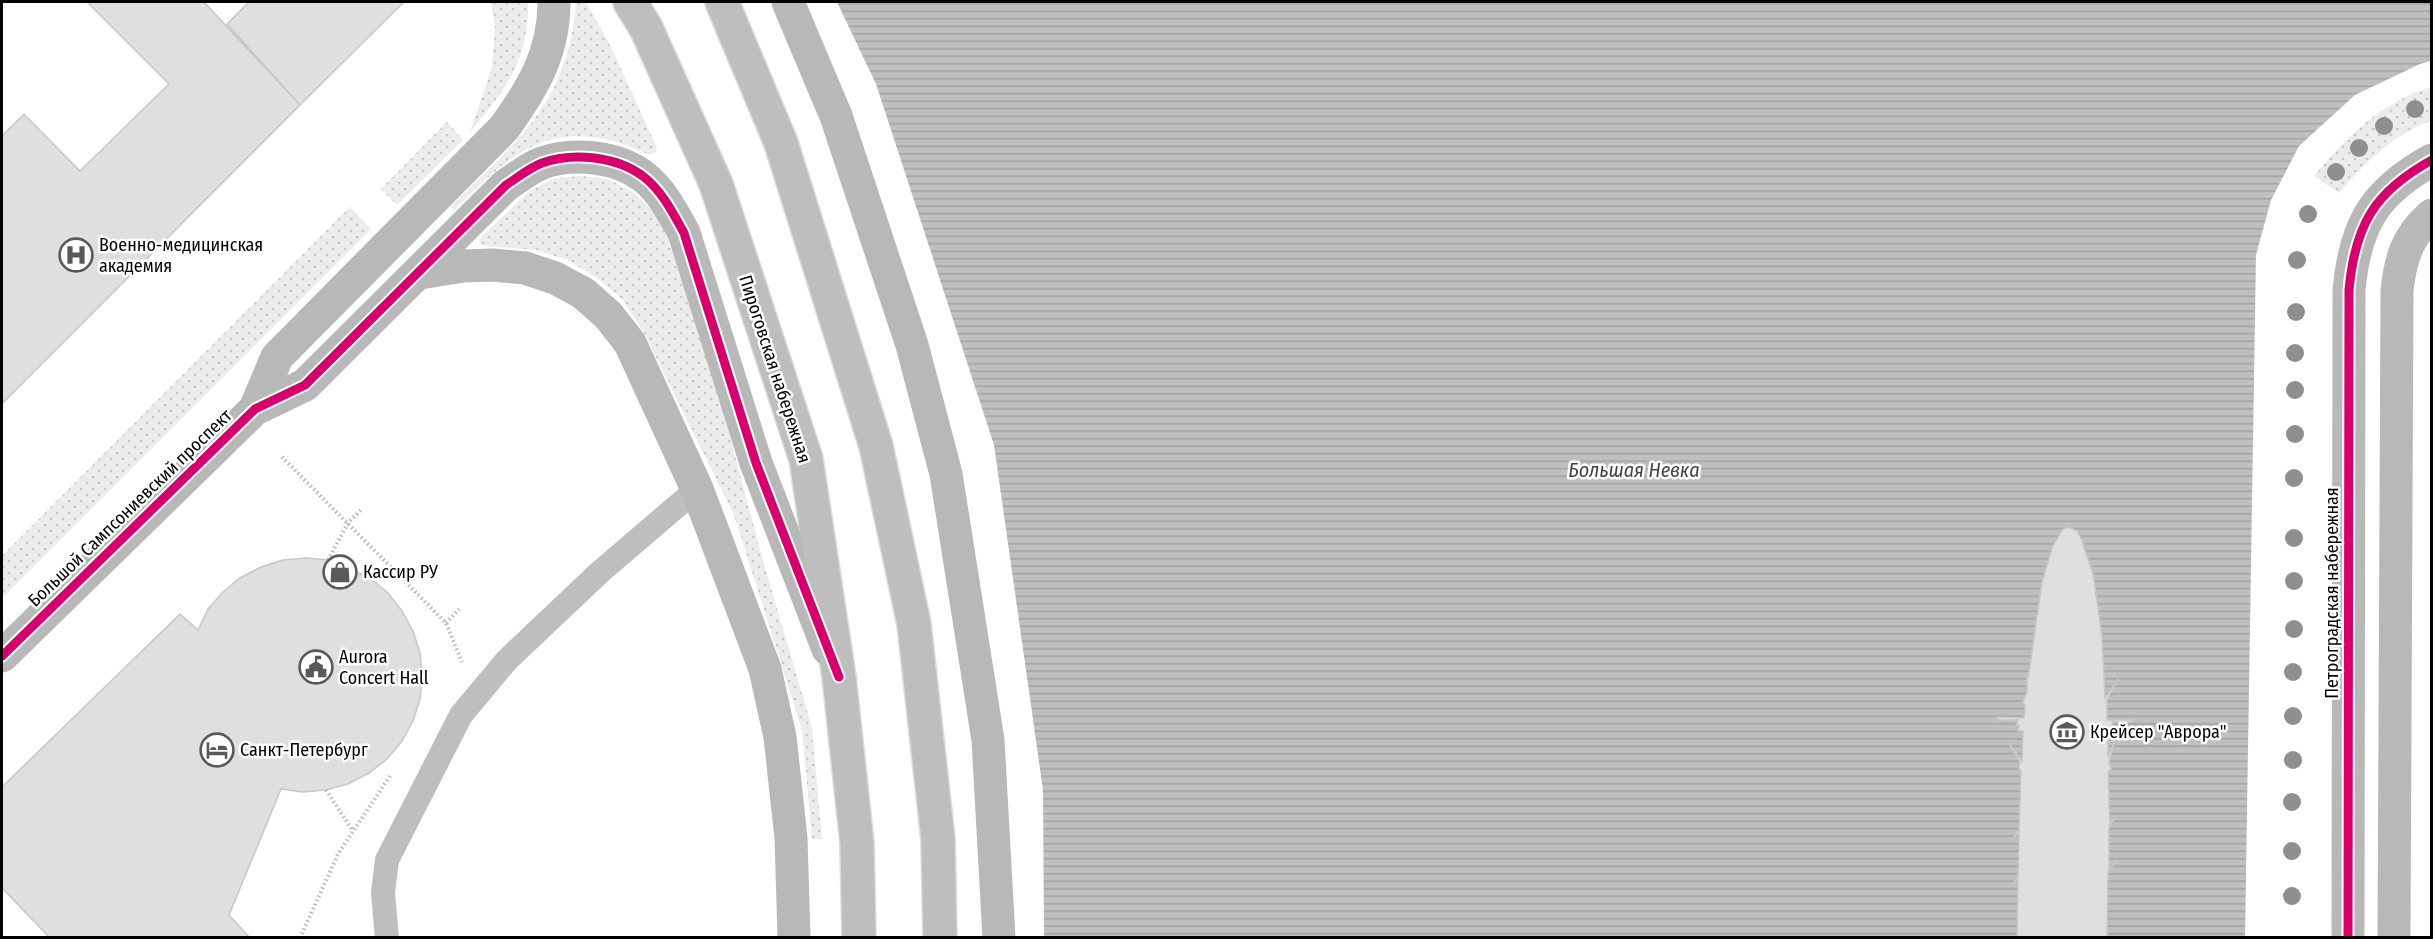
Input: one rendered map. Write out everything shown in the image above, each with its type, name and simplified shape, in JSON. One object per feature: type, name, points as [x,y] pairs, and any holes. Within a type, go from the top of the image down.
[{"type":"main road","name":"Пироговская набережная","points":[[630,2],[646,28],[716,184],[806,459],[839,677],[858,843],[859,938]]},
{"type":"main road","points":[[722,2],[781,142],[876,446],[914,624],[938,839],[940,938]]},
{"type":"street","points":[[255,408],[277,357],[476,157],[531,91],[547,55],[554,2]]},
{"type":"street","points":[[788,2],[843,138],[912,345],[946,474],[988,740],[999,938]]},
{"type":"street","points":[[255,408],[305,385],[506,185],[542,163],[576,157],[611,160],[644,177],[669,204],[684,233],[756,463],[839,677]]},
{"type":"street","name":"Петроградская набережная","points":[[2348,938],[2349,290],[2354,248],[2372,210],[2400,179],[2432,160]]},
{"type":"street","points":[[2394,938],[2397,291],[2402,254],[2415,231],[2432,215]]},
{"type":"street","points":[[420,273],[463,266],[493,265],[525,268],[555,278],[583,293],[608,315],[630,344],[697,489],[765,669],[780,737],[791,838],[794,938]]},
{"type":"street","name":"Большой Сампсониевский проспект","points":[[2,656],[255,408]]},
{"type":"lane","points":[[387,938],[383,893],[387,860],[461,715],[522,646],[600,572],[697,489]]},
{"type":"path","points":[[282,457],[446,623],[463,665]]},
{"type":"path","points":[[328,560],[348,523],[361,510]]},
{"type":"path","points":[[446,623],[459,609]]},
{"type":"path","points":[[300,938],[338,854],[392,772]]},
{"type":"path","points":[[326,790],[353,831]]},
{"type":"shaded area","points":[[491,2],[528,2],[528,22],[520,57],[513,73],[470,132],[492,67],[495,27]]},
{"type":"shaded area","points":[[576,2],[586,2],[610,45],[657,148],[656,152],[649,155],[622,143],[592,137],[550,140],[515,156],[484,181],[454,210],[450,207],[517,140],[536,117],[551,93],[563,67],[571,37]]},
{"type":"shaded area","points":[[2431,87],[2431,121],[2392,142],[2370,160],[2339,193],[2314,176],[2366,122],[2397,101]]},
{"type":"shaded area","points":[[447,122],[463,140],[397,205],[381,189]]},
{"type":"shaded area","points":[[581,176],[608,179],[633,192],[656,214],[668,240],[708,355],[764,564],[812,728],[822,839],[812,839],[802,730],[734,515],[644,333],[623,300],[597,278],[567,260],[536,250],[485,246],[479,243],[481,237],[530,191],[555,178]]},
{"type":"shaded area","points":[[350,207],[371,229],[2,598],[2,556]]},
{"type":"water","name":"Большая Невка","points":[[837,2],[2431,2],[2431,61],[2355,95],[2299,146],[2271,200],[2256,255],[2245,937],[1044,937],[1043,790],[994,445],[876,84]]},
{"type":"building","name":"Военно-медицинская академия","points":[[87,2],[204,2],[300,105],[2,404],[2,136],[24,114],[80,171],[169,84]]},
{"type":"building","points":[[249,2],[404,2],[300,105],[227,24]]},
{"type":"building","name":"Крейсер \"Аврора\"","points":[[2068,527],[2077,531],[2081,538],[2093,574],[2102,636],[2105,698],[2118,679],[2107,700],[2107,720],[2133,720],[2133,722],[2112,722],[2114,727],[2112,734],[2108,734],[2108,757],[2115,740],[2109,762],[2111,769],[2108,772],[2110,823],[2117,816],[2109,825],[2109,869],[2117,861],[2108,871],[2107,938],[2017,938],[2018,879],[2011,886],[2018,877],[2019,833],[2011,840],[2019,831],[2021,771],[2020,762],[2008,742],[2022,761],[2023,731],[2018,731],[2019,725],[2016,726],[2018,720],[1998,720],[1998,717],[2024,718],[2023,702],[2027,692],[2027,673],[2028,679],[2042,582],[2052,548],[2062,530]]},
{"type":"building","name":"Санкт-Петербург","points":[[306,558],[328,560],[370,578],[388,593],[402,611],[413,631],[420,653],[422,676],[420,699],[413,721],[402,741],[387,759],[369,773],[348,784],[326,790],[303,792],[281,789],[229,915],[250,938],[50,938],[2,888],[2,787],[180,614],[198,630],[208,609],[240,578],[261,567],[283,560]]},
{"type":"cycle path","points":[[2,656],[255,409],[305,385],[506,185],[542,163],[581,157],[621,164],[644,177],[662,196],[684,233],[756,463],[839,677]]},
{"type":"cycle path","points":[[2348,938],[2349,290],[2356,247],[2371,213],[2395,185],[2432,160]]},
{"type":"place","name":"Военно-медицинская академия","points":[[76,255]]},
{"type":"place","name":"Кассир РУ","points":[[340,572]]},
{"type":"place","name":"Aurora Concert Hall","points":[[316,667]]},
{"type":"place","name":"Крейсер \"Аврора\"","points":[[2067,732]]},
{"type":"place","name":"Санкт-Петербург","points":[[217,750]]}]
